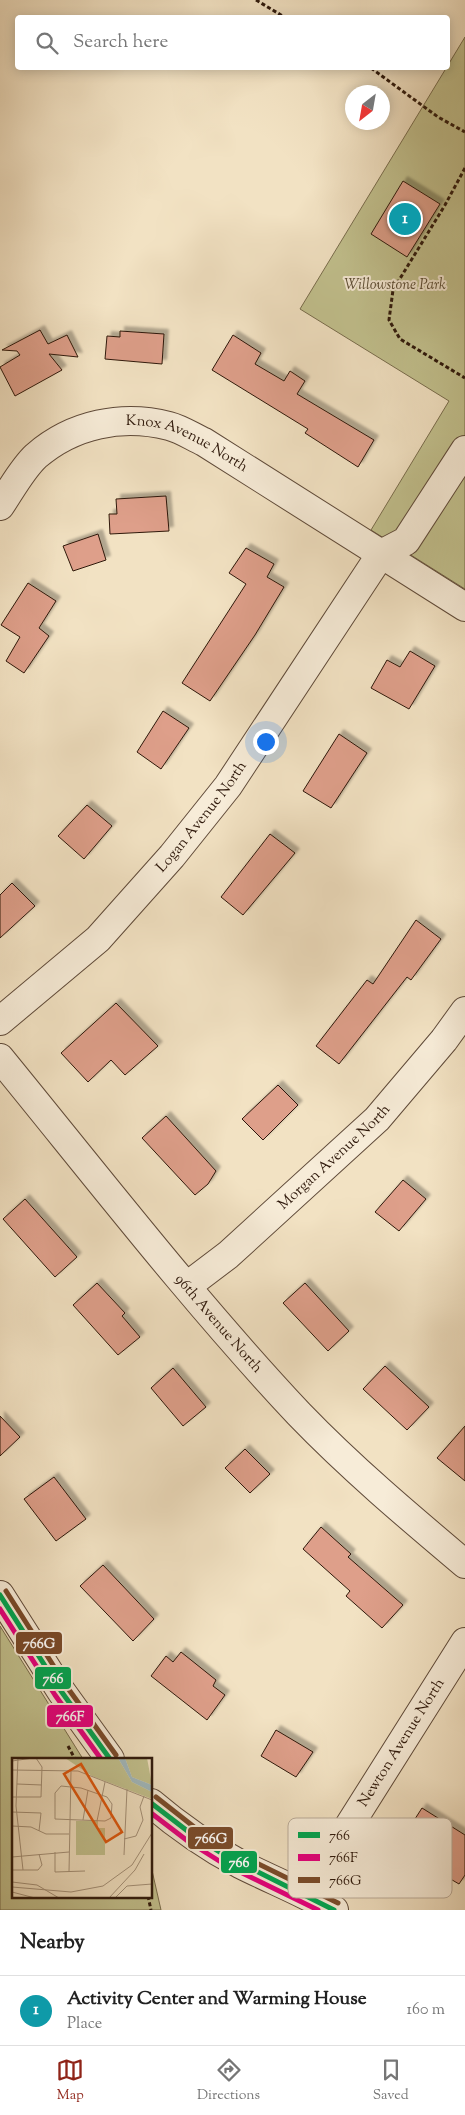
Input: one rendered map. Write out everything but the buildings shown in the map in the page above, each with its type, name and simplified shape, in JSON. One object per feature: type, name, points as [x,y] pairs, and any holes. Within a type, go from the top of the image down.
[{"type":"street","name":"Knox Avenue North","points":[[0,506],[36,457],[67,436],[100,423],[135,419],[171,426],[204,442],[465,607]]},
{"type":"street","points":[[381,554],[406,541],[465,450]]},
{"type":"street","name":"Logan Avenue North","points":[[0,1021],[98,938],[172,856],[228,786],[381,554]]},
{"type":"street","name":"Morgan Avenue North","points":[[187,1286],[228,1256],[377,1119],[444,1040],[465,1011]]},
{"type":"street","name":"96th Avenue North","points":[[0,1058],[187,1286],[300,1415],[394,1504],[465,1564]]},
{"type":"street","points":[[0,1595],[61,1691],[109,1758]]},
{"type":"street","name":"Newton Avenue North","points":[[354,1818],[465,1642]]},
{"type":"street","points":[[152,1803],[214,1849],[240,1864],[288,1886]]},
{"type":"street","points":[[313,1898],[334,1910]]},
{"type":"path","points":[[256,0],[281,15]]},
{"type":"path","points":[[374,70],[438,116],[465,132]]},
{"type":"path","points":[[465,168],[445,205],[393,290],[389,320],[400,339],[465,378]]},
{"type":"green space","name":"Willowstone Park","points":[[465,37],[465,589],[371,530],[449,401],[300,309],[445,70],[450,70],[450,62]]},
{"type":"green space","points":[[0,1626],[82,1758],[12,1758],[12,1898],[152,1898],[152,1870],[161,1910],[0,1910]]},
{"type":"transit line","name":"766G","points":[[6,1591],[67,1687],[116,1755]]},
{"type":"transit line","name":"766","points":[[0,1595],[61,1691],[109,1758]]},
{"type":"transit line","name":"766F","points":[[0,1609],[55,1695],[100,1758]]},
{"type":"transit line","name":"766G","points":[[156,1797],[198,1830],[232,1851],[288,1878]]},
{"type":"transit line","name":"766","points":[[152,1804],[194,1836],[228,1857],[288,1887]]},
{"type":"transit line","name":"766F","points":[[152,1814],[189,1842],[224,1864],[288,1895]]},
{"type":"transit line","name":"766F","points":[[293,1898],[318,1910]]},
{"type":"transit line","name":"766","points":[[310,1898],[334,1910]]},
{"type":"transit line","name":"766G","points":[[328,1898],[338,1903]]},
{"type":"place","name":"Activity Center and Warming House","points":[[405,219]]}]
